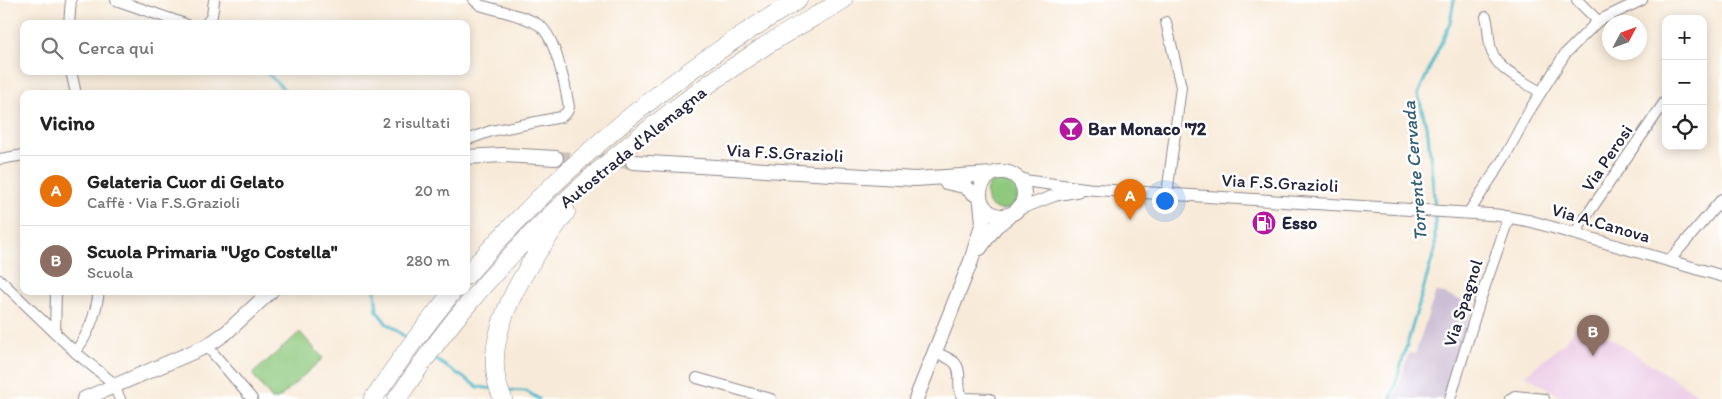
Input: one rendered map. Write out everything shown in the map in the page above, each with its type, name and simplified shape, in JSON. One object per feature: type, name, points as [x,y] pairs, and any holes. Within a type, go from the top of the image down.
[{"type":"highway","name":"Autostrada d'Alemagna","points":[[470,271],[495,243],[546,192],[593,149],[668,88],[736,37],[798,0]]},
{"type":"highway","name":"Autostrada d'Alemagna","points":[[397,399],[462,311],[487,282],[559,208],[609,162],[683,103],[758,50],[844,0]]},
{"type":"highway","points":[[503,399],[496,374],[496,354],[506,310],[515,290],[555,228],[582,191],[609,162]]},
{"type":"highway","points":[[374,399],[410,346],[449,295]]},
{"type":"main road","points":[[470,157],[503,155],[556,158]]},
{"type":"main road","name":"Via F.S.Grazioli","points":[[633,162],[935,179],[992,174]]},
{"type":"main road","points":[[916,399],[971,261],[983,222],[980,187],[992,174],[1002,172],[1011,174],[1021,183],[1024,190],[1023,203],[989,233],[971,261]]},
{"type":"main road","name":"Via F.S.Grazioli","points":[[935,179],[964,186],[980,200]]},
{"type":"main road","points":[[980,200],[990,213],[996,216],[1014,212]]},
{"type":"main road","points":[[84,399],[117,393],[138,377],[207,346],[227,332],[267,295]]},
{"type":"street","points":[[69,20],[70,0]]},
{"type":"street","points":[[116,0],[174,20]]},
{"type":"street","points":[[209,20],[212,16],[214,0]]},
{"type":"street","points":[[470,139],[491,131],[561,117],[567,112],[569,107],[551,40],[544,28],[534,22],[480,6],[474,0]]},
{"type":"street","points":[[1577,0],[1598,21]]},
{"type":"street","points":[[1469,212],[1504,158],[1540,92],[1565,54],[1598,21],[1642,0]]},
{"type":"street","points":[[1486,17],[1490,31],[1489,40],[1492,53],[1498,62],[1504,70],[1540,92]]},
{"type":"street","points":[[1166,22],[1181,87],[1166,194]]},
{"type":"street","points":[[72,75],[75,90]]},
{"type":"street","name":"Via Perosi","points":[[1574,234],[1663,105]]},
{"type":"street","points":[[0,159],[20,156]]},
{"type":"street","name":"Via F.S.Grazioli","points":[[1011,174],[1027,181],[1090,189],[1444,212],[1469,212]]},
{"type":"street","name":"Via F.S.Grazioli","points":[[1014,212],[1056,195],[1090,189]]},
{"type":"street","points":[[1668,261],[1722,199]]},
{"type":"street","name":"Via A.Canova","points":[[1469,212],[1509,217],[1722,276]]},
{"type":"street","name":"Via Spagnol","points":[[1450,399],[1480,300],[1509,217]]},
{"type":"street","points":[[0,280],[117,393]]},
{"type":"street","points":[[55,333],[56,295]]},
{"type":"street","points":[[75,352],[87,336],[97,306],[98,295]]},
{"type":"street","points":[[207,346],[252,399]]},
{"type":"street","points":[[935,352],[955,363],[958,369],[960,394],[963,398],[990,399]]},
{"type":"street","points":[[697,378],[771,399]]},
{"type":"street","points":[[1510,399],[1515,396],[1544,399]]},
{"type":"shaded area","points":[[1436,291],[1474,305],[1444,399],[1394,399],[1409,353],[1415,354]]},
{"type":"shaded area","points":[[1582,320],[1705,399],[1565,399],[1525,375],[1566,341]]},
{"type":"green space","points":[[1002,178],[1008,179],[1013,183],[1017,188],[1017,200],[1013,205],[1008,209],[1002,210],[996,209],[991,205],[987,200],[986,194],[987,188],[991,183],[996,179]]},
{"type":"green space","points":[[300,332],[323,358],[278,399],[272,399],[252,374]]},
{"type":"waterway","name":"Torrente Cervada","points":[[1435,208],[1428,133],[1418,94],[1450,23],[1454,0]]},
{"type":"waterway","points":[[269,75],[285,90]]},
{"type":"waterway","name":"Torrente Cervada","points":[[1391,399],[1435,249],[1435,215]]},
{"type":"waterway","points":[[375,295],[377,311],[386,323],[408,339]]},
{"type":"waterway","points":[[433,358],[478,387],[495,389]]},
{"type":"waterway","points":[[506,390],[526,391],[539,399]]},
{"type":"tunnel","points":[[556,158],[633,162]]},
{"type":"place","name":"Bar Monaco '72","points":[[1071,129]]},
{"type":"place","name":"Gelateria Cuor di Gelato","points":[[1130,220]]},
{"type":"place","name":"Esso","points":[[1264,223]]},
{"type":"place","name":"Scuola Primaria \"Ugo Costella\"","points":[[1593,356]]}]
